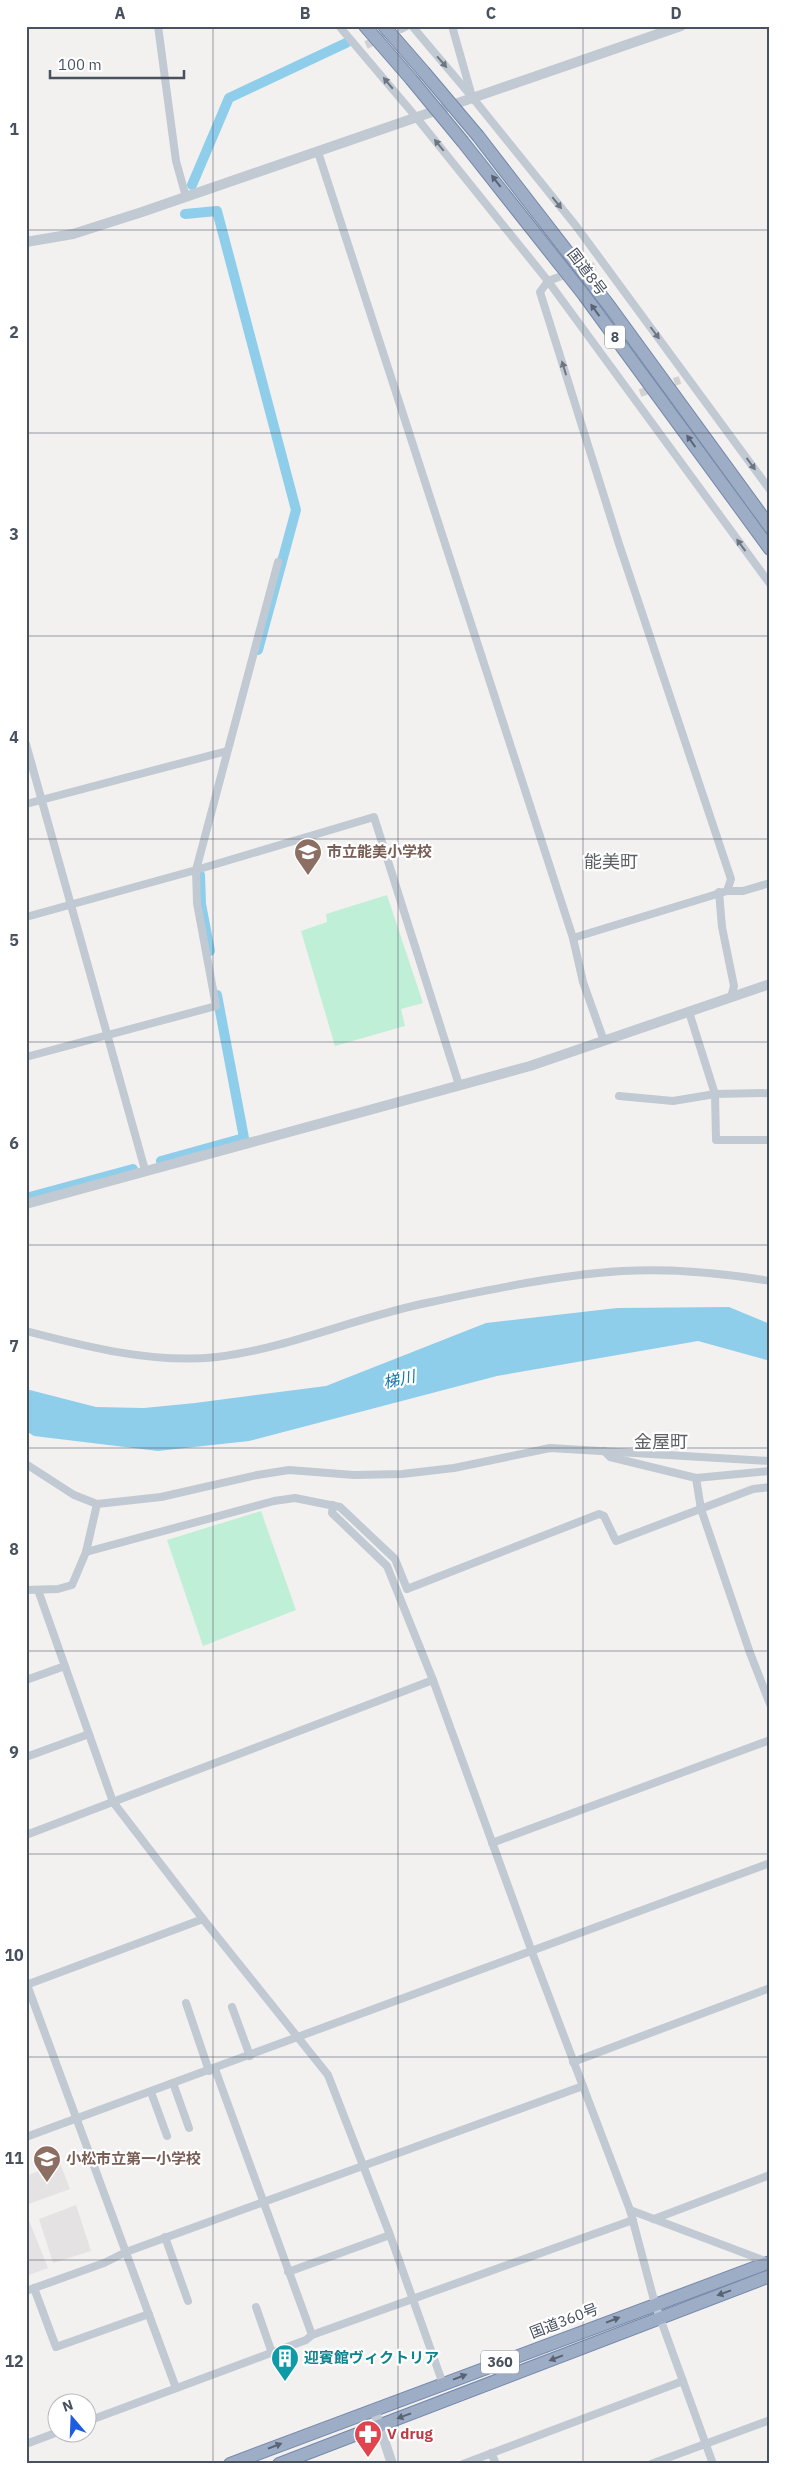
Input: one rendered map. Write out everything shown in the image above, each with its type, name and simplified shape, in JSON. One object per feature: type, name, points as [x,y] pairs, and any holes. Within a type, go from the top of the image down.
[{"type":"highway","name":"国道8号","points":[[365,26],[464,142],[584,295],[706,462],[724,498],[758,539]]},
{"type":"highway","name":"国道8号","points":[[384,26],[478,136],[610,307],[770,527]]},
{"type":"highway","points":[[732,476],[757,500],[770,517]]},
{"type":"highway","points":[[758,539],[770,549]]},
{"type":"highway","points":[[758,539],[770,561]]},
{"type":"highway","name":"国道360号","points":[[230,2464],[769,2262]]},
{"type":"highway","name":"国道360号","points":[[278,2464],[770,2276]]},
{"type":"street","points":[[158,26],[176,161],[186,197]]},
{"type":"street","points":[[339,26],[362,47],[416,117],[552,280],[770,584]]},
{"type":"street","points":[[412,26],[472,97],[603,264],[684,379],[770,490]]},
{"type":"street","points":[[452,26],[472,97]]},
{"type":"street","points":[[26,242],[73,234],[186,197],[681,26]]},
{"type":"street","points":[[318,152],[573,938],[583,982],[604,1041]]},
{"type":"street","points":[[595,266],[603,264]]},
{"type":"street","points":[[552,280],[540,292],[619,544],[662,666],[731,879],[723,891],[722,927],[734,986],[731,997]]},
{"type":"street","points":[[26,1057],[216,1006],[197,903],[196,870],[278,562]]},
{"type":"street","points":[[26,744],[145,1170]]},
{"type":"street","points":[[26,804],[227,751]]},
{"type":"street","points":[[26,917],[196,870],[374,817],[458,1085]]},
{"type":"street","points":[[573,938],[723,891],[743,891],[770,883]]},
{"type":"street","points":[[26,1204],[530,1066],[770,984]]},
{"type":"street","points":[[689,1012],[715,1094],[716,1140],[770,1140]]},
{"type":"street","points":[[619,1096],[673,1101],[715,1094],[770,1093]]},
{"type":"street","points":[[26,1331],[64,1341],[137,1354],[173,1358],[216,1357],[256,1350],[431,1301],[563,1277],[622,1271],[653,1271],[716,1273],[770,1281]]},
{"type":"street","points":[[26,1464],[74,1495],[97,1504],[161,1498],[257,1475],[289,1470],[354,1475],[402,1474],[454,1468],[550,1448],[770,1460]]},
{"type":"street","points":[[604,1451],[610,1457],[696,1478],[770,1471]]},
{"type":"street","points":[[696,1478],[701,1509],[750,1653],[770,1704]]},
{"type":"street","points":[[86,1552],[274,1501],[295,1498],[340,1507],[395,1559],[407,1589],[599,1514],[604,1516],[616,1541],[753,1489],[770,1487]]},
{"type":"street","points":[[26,1590],[58,1589],[72,1585],[86,1552],[97,1504]]},
{"type":"street","points":[[333,1505],[332,1513],[387,1566],[432,1680],[573,2062],[630,2210],[655,2304],[713,2464]]},
{"type":"street","points":[[38,1590],[113,1802],[203,1919],[328,2075],[361,2166],[390,2235],[443,2384]]},
{"type":"street","points":[[26,1680],[65,1666]]},
{"type":"street","points":[[26,1835],[432,1680]]},
{"type":"street","points":[[26,1757],[89,1734]]},
{"type":"street","points":[[492,1843],[770,1740]]},
{"type":"street","points":[[26,2137],[770,1864]]},
{"type":"street","points":[[176,2388],[27,1984],[203,1919]]},
{"type":"street","points":[[573,2062],[770,1988]]},
{"type":"street","points":[[186,2003],[262,2196],[262,2202],[312,2335]]},
{"type":"street","points":[[232,2007],[250,2056]]},
{"type":"street","points":[[173,2083],[188,2128]]},
{"type":"street","points":[[149,2314],[56,2347],[30,2289],[104,2263],[165,2237],[582,2086]]},
{"type":"street","points":[[151,2092],[167,2136]]},
{"type":"street","points":[[654,2219],[770,2175]]},
{"type":"street","points":[[630,2210],[769,2262]]},
{"type":"street","points":[[98,2417],[306,2340],[312,2335],[633,2220]]},
{"type":"street","points":[[288,2272],[390,2235]]},
{"type":"street","points":[[165,2237],[188,2301]]},
{"type":"street","points":[[256,2307],[272,2353]]},
{"type":"street","points":[[463,2464],[683,2381]]},
{"type":"street","points":[[374,2409],[392,2464]]},
{"type":"street","points":[[651,2464],[770,2420]]},
{"type":"street","points":[[26,2444],[48,2436]]},
{"type":"street","points":[[492,2453],[496,2464]]},
{"type":"shaded area","name":"小松市立第一小学校","points":[[60,2163],[70,2189],[26,2205],[26,2176]]},
{"type":"shaded area","points":[[76,2205],[91,2251],[53,2263],[39,2219]]},
{"type":"shaded area","points":[[28,2218],[48,2268],[26,2276],[26,2219]]},
{"type":"green space","points":[[387,895],[423,1003],[401,1009],[405,1026],[335,1046],[301,931],[327,922],[326,914]]},
{"type":"green space","points":[[261,1511],[296,1610],[203,1646],[167,1540]]},
{"type":"water","name":"梯川","points":[[729,1307],[770,1324],[770,1361],[698,1341],[497,1376],[249,1441],[158,1451],[34,1436],[26,1431],[26,1389],[96,1407],[144,1408],[195,1403],[326,1386],[486,1323],[617,1308]]},
{"type":"waterway","points":[[192,185],[229,98],[346,43]]},
{"type":"waterway","points":[[185,214],[217,211],[296,510],[258,650]]},
{"type":"waterway","points":[[200,875],[201,904],[210,951]]},
{"type":"waterway","points":[[161,1161],[244,1138],[217,995]]},
{"type":"waterway","points":[[26,1198],[133,1169]]},
{"type":"tunnel","points":[[366,45],[394,32]]},
{"type":"tunnel","points":[[556,278],[595,266]]},
{"type":"tunnel","points":[[640,393],[680,380]]},
{"type":"place","name":"市立能美小学校","points":[[308,876]]},
{"type":"place","name":"小松市立第一小学校","points":[[47,2183]]},
{"type":"place","name":"迎賓館ヴィクトリア","points":[[285,2382]]},
{"type":"place","name":"V drug","points":[[368,2458]]},
{"type":"district","name":"能美町","points":[[611,862]]},
{"type":"district","name":"金屋町","points":[[661,1442]]}]
